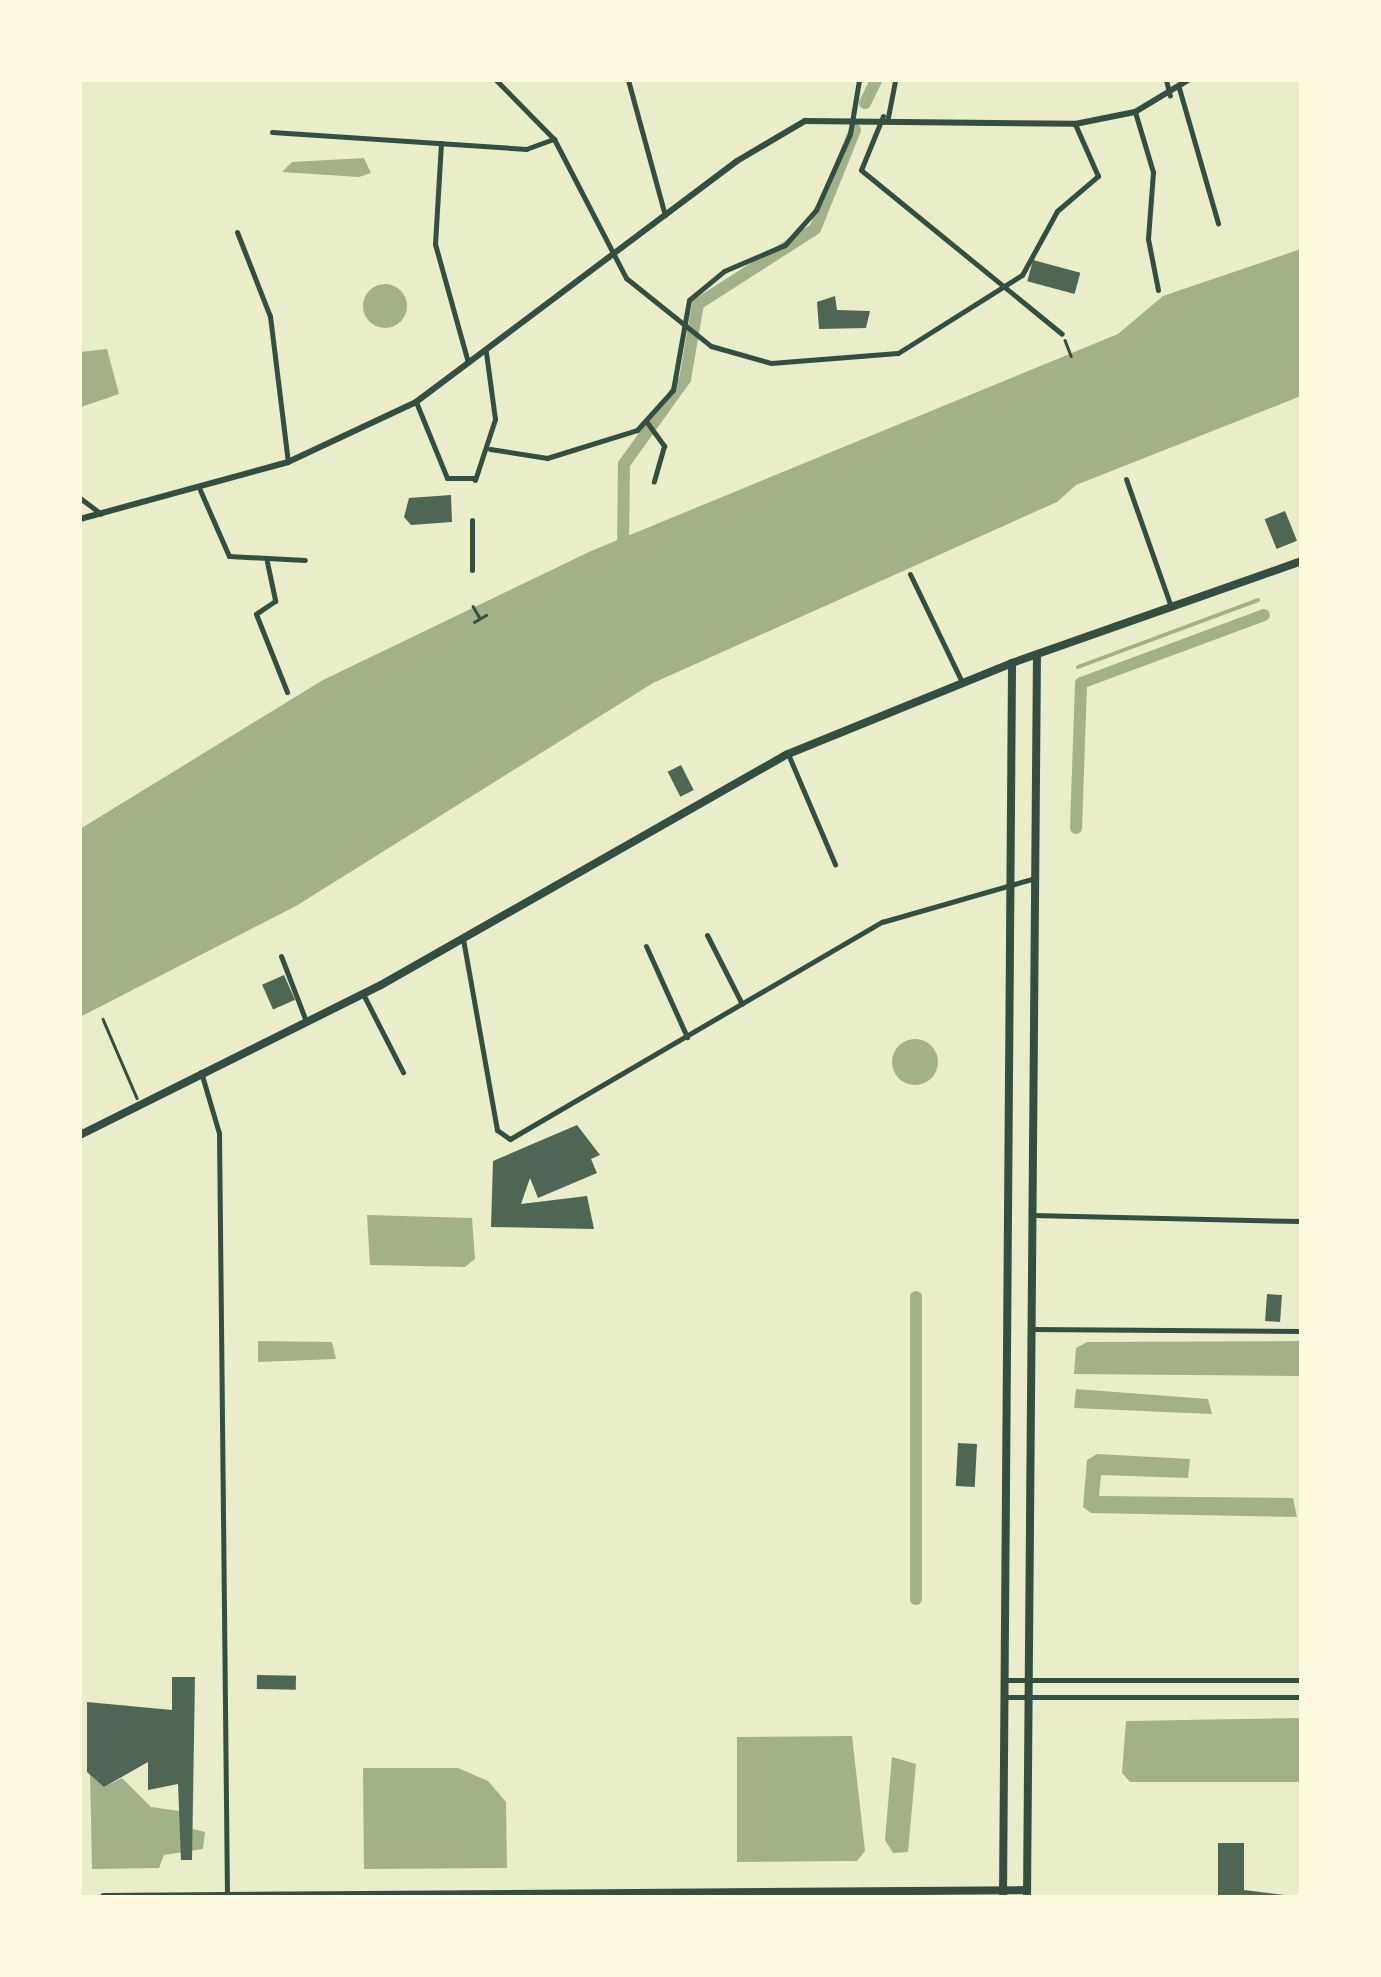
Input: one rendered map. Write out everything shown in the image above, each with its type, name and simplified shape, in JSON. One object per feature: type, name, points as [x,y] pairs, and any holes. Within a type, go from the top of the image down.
[{"type":"main road","points":[[80,1134],[363,994],[788,754],[1012,663],[1301,561]]},
{"type":"main road","points":[[104,1897],[1027,1893],[1037,656]]},
{"type":"main road","points":[[1003,1893],[1012,663]]},
{"type":"main road","points":[[1006,1425],[1031,1424]]},
{"type":"street","points":[[496,80],[554,139],[610,259],[705,342],[797,365],[898,353],[1007,286],[1057,211],[1098,176],[1075,124]]},
{"type":"street","points":[[628,80],[666,218]]},
{"type":"street","points":[[490,450],[547,458],[628,440],[650,423],[673,390],[687,325],[704,283],[785,245],[816,210],[851,116],[859,80]]},
{"type":"street","points":[[895,80],[885,116],[862,170],[1062,334]]},
{"type":"street","points":[[1166,80],[1170,96]]},
{"type":"street","points":[[80,519],[200,490],[288,462],[416,402],[771,138],[806,120],[885,116],[1075,124],[1135,112],[1170,96],[1188,80]]},
{"type":"street","points":[[1179,88],[1218,223]]},
{"type":"street","points":[[1135,112],[1153,172],[1148,238],[1158,290]]},
{"type":"street","points":[[272,132],[526,149],[554,139]]},
{"type":"street","points":[[440,143],[434,233],[469,365]]},
{"type":"street","points":[[237,232],[270,316],[288,462]]},
{"type":"street","points":[[416,402],[447,478],[475,479],[490,450],[496,383],[486,352]]},
{"type":"street","points":[[650,423],[664,446],[654,482]]},
{"type":"street","points":[[1126,479],[1170,607]]},
{"type":"street","points":[[200,490],[229,556],[267,562],[305,560]]},
{"type":"street","points":[[80,498],[101,514]]},
{"type":"street","points":[[472,520],[472,570]]},
{"type":"street","points":[[267,562],[275,601],[256,614],[287,692]]},
{"type":"street","points":[[910,574],[962,682]]},
{"type":"street","points":[[788,754],[835,864]]},
{"type":"street","points":[[462,936],[501,1137],[550,1119],[882,922],[1010,880],[1035,878]]},
{"type":"street","points":[[707,934],[742,1004]]},
{"type":"street","points":[[646,946],[687,1037]]},
{"type":"street","points":[[281,956],[306,1021]]},
{"type":"street","points":[[363,994],[403,1072]]},
{"type":"street","points":[[200,1072],[219,1133],[227,1896]]},
{"type":"street","points":[[1032,1215],[1301,1221]]},
{"type":"street","points":[[1032,1330],[1301,1330]]},
{"type":"street","points":[[1004,1680],[1301,1680]]},
{"type":"street","points":[[1004,1697],[1301,1697]]},
{"type":"path","points":[[1062,334],[1071,356]]},
{"type":"path","points":[[473,606],[480,618]]},
{"type":"path","points":[[474,622],[486,615]]},
{"type":"path","points":[[103,1018],[139,1104]]},
{"type":"shaded area","points":[[364,158],[371,173],[359,177],[282,172],[292,162]]},
{"type":"shaded area","points":[[1301,249],[1301,396],[1076,485],[1057,502],[653,683],[296,906],[80,1017],[80,829],[323,680],[591,551],[1118,334],[1163,296]]},
{"type":"shaded area","points":[[385,284],[401,290],[407,306],[401,322],[385,328],[369,322],[363,306],[369,290]]},
{"type":"shaded area","points":[[107,349],[119,394],[81,407],[80,352]]},
{"type":"shaded area","points":[[915,1039],[931,1046],[938,1062],[931,1078],[915,1085],[899,1078],[892,1062],[899,1046]]},
{"type":"shaded area","points":[[367,1215],[472,1218],[475,1259],[465,1267],[370,1265]]},
{"type":"shaded area","points":[[258,1341],[332,1342],[336,1359],[258,1362]]},
{"type":"shaded area","points":[[1301,1341],[1301,1376],[1074,1374],[1076,1348],[1087,1342]]},
{"type":"shaded area","points":[[1076,1389],[1208,1399],[1212,1414],[1074,1408]]},
{"type":"shaded area","points":[[1097,1454],[1190,1459],[1188,1478],[1101,1475],[1099,1496],[1293,1498],[1297,1517],[1091,1513],[1083,1507],[1087,1460]]},
{"type":"shaded area","points":[[1301,1718],[1301,1782],[1130,1782],[1122,1773],[1126,1721]]},
{"type":"shaded area","points":[[852,1736],[865,1851],[857,1861],[737,1862],[737,1737]]},
{"type":"shaded area","points":[[892,1757],[916,1764],[908,1852],[893,1853],[885,1840]]},
{"type":"shaded area","points":[[363,1768],[458,1768],[488,1781],[506,1802],[507,1868],[364,1869]]},
{"type":"shaded area","points":[[90,1772],[104,1787],[122,1778],[151,1807],[180,1811],[181,1826],[205,1832],[203,1849],[164,1855],[159,1868],[92,1869]]},
{"type":"building","points":[[1033,260],[1080,273],[1075,294],[1027,281]]},
{"type":"building","points":[[835,296],[837,310],[870,311],[866,328],[819,329],[817,302]]},
{"type":"building","points":[[451,495],[452,522],[411,525],[404,517],[409,498]]},
{"type":"building","points":[[1285,511],[1297,541],[1277,549],[1265,519]]},
{"type":"building","points":[[681,765],[694,790],[680,797],[668,772]]},
{"type":"building","points":[[284,975],[295,1000],[273,1009],[262,985]]},
{"type":"building","points":[[577,1125],[600,1155],[591,1159],[597,1173],[538,1198],[530,1178],[521,1204],[587,1196],[594,1229],[491,1227],[493,1161]]},
{"type":"building","points":[[1267,1294],[1282,1295],[1280,1322],[1265,1321]]},
{"type":"building","points":[[958,1443],[977,1444],[975,1487],[956,1486]]},
{"type":"building","points":[[257,1675],[296,1676],[296,1690],[257,1689]]},
{"type":"building","points":[[172,1677],[195,1677],[192,1860],[181,1860],[178,1784],[148,1790],[148,1762],[104,1787],[87,1772],[87,1702],[172,1710]]},
{"type":"building","points":[[1218,1843],[1244,1843],[1244,1890],[1301,1897],[1218,1897]]},
{"type":"waterway","points":[[865,103],[876,80]]},
{"type":"waterway","points":[[623,553],[624,464],[685,379],[698,304],[815,229],[855,130]]},
{"type":"waterway","points":[[1078,667],[1258,600]]},
{"type":"waterway","points":[[1076,828],[1081,683],[1264,615]]},
{"type":"waterway","points":[[916,1297],[916,1599]]}]
